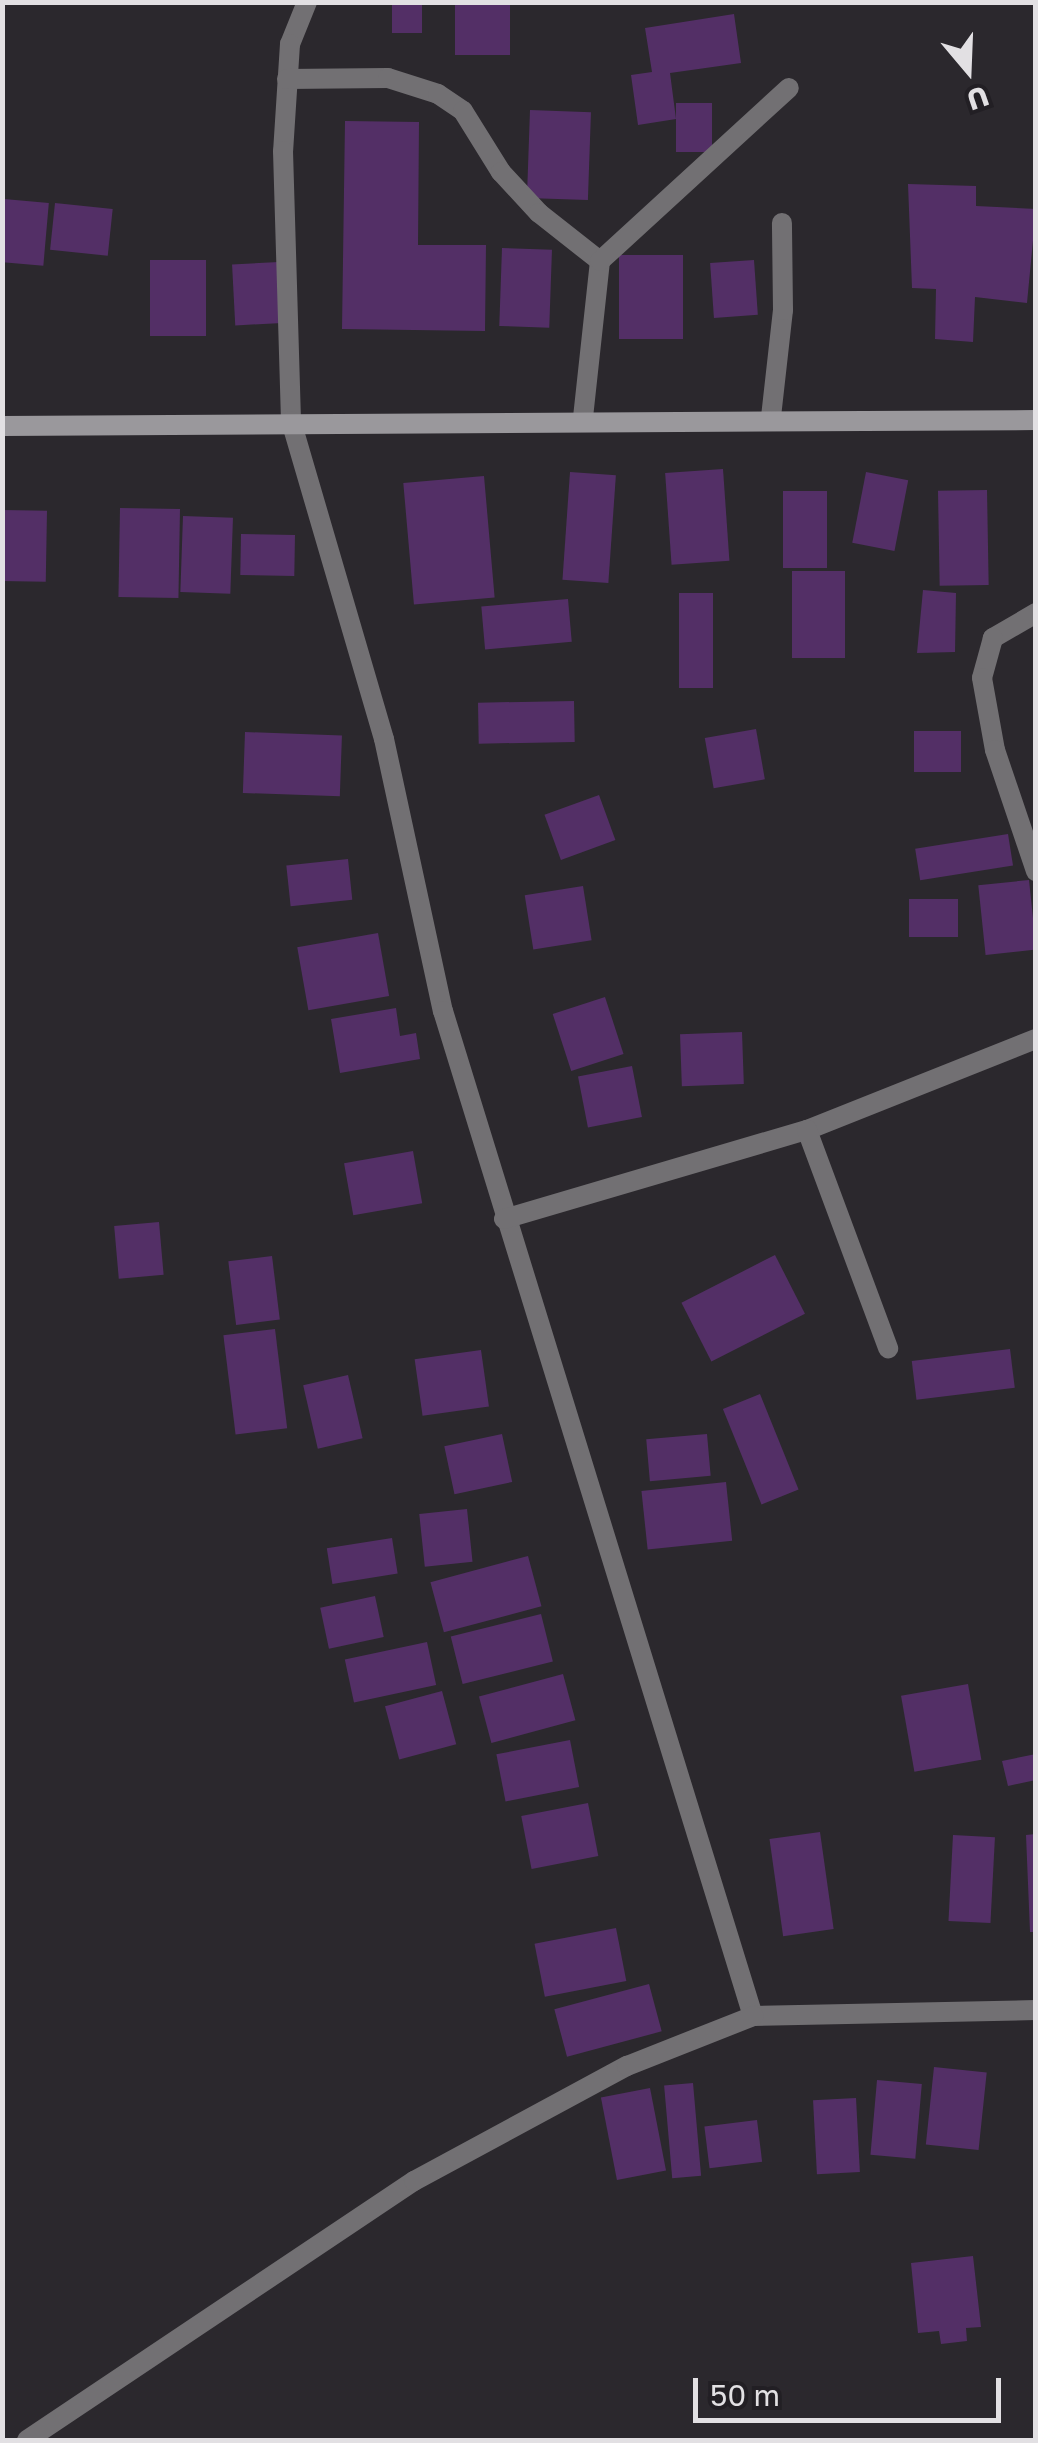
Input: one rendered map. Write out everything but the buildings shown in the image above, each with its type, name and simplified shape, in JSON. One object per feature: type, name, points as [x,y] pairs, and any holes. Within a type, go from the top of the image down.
[{"type":"street","points":[[307,2],[287,79],[291,421],[384,739],[443,1012],[504,1220],[753,2016]]},
{"type":"street","points":[[287,79],[388,78],[438,94],[463,111],[501,172],[539,213],[600,262]]},
{"type":"street","points":[[583,417],[600,262],[789,88]]},
{"type":"street","points":[[771,418],[783,310],[782,224]]},
{"type":"street","points":[[2,426],[583,417],[1036,420]]},
{"type":"street","points":[[1036,613],[993,638],[982,678],[995,750],[1036,871]]},
{"type":"street","points":[[504,1220],[807,1130],[1036,1040]]},
{"type":"street","points":[[807,1130],[888,1348]]},
{"type":"street","points":[[27,2440],[414,2181],[610,2074],[753,2016],[1036,2010]]}]
